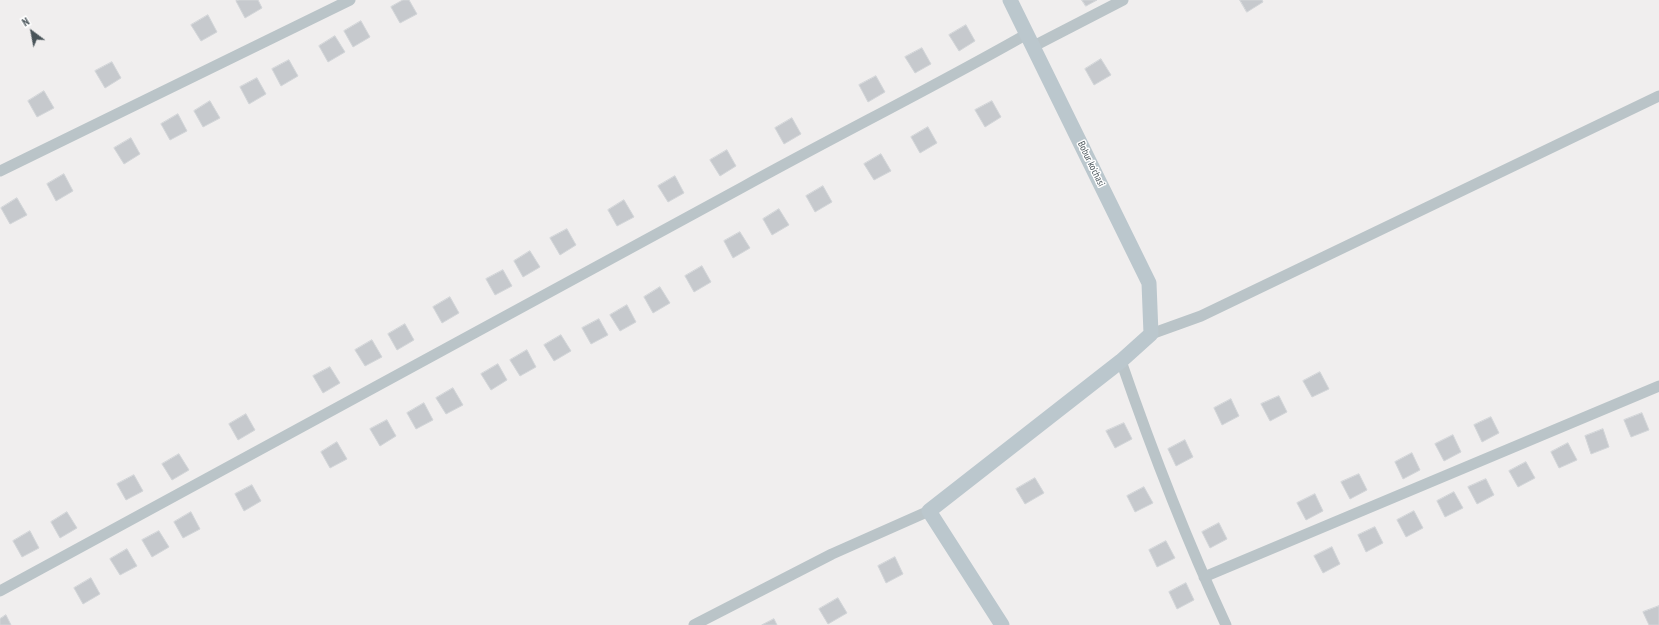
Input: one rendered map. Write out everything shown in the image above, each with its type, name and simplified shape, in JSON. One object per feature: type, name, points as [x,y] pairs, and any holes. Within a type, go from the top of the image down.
[{"type":"street","points":[[0,171],[350,0]]},
{"type":"street","name":"Bobur ko'chasi","points":[[1010,0],[1031,40],[1149,283],[1151,334]]},
{"type":"street","points":[[0,591],[246,460],[792,160],[984,58],[1031,40],[1123,0]]},
{"type":"street","points":[[694,625],[832,554],[929,511],[1121,361],[1151,334],[1201,316],[1659,96]]},
{"type":"street","points":[[1121,361],[1141,419],[1172,499],[1204,577],[1226,625]]},
{"type":"street","points":[[1204,577],[1659,386]]},
{"type":"street","points":[[929,511],[1002,625]]},
{"type":"building","points":[[258,0],[262,8],[245,18],[236,1]]},
{"type":"building","points":[[403,0],[409,0],[417,14],[400,23],[391,7]]},
{"type":"building","points":[[1082,0],[1097,0],[1086,6]]},
{"type":"building","points":[[1240,0],[1262,0],[1263,2],[1247,12]]},
{"type":"building","points":[[208,15],[217,32],[201,41],[191,25]]},
{"type":"building","points":[[361,21],[370,37],[353,47],[344,31]]},
{"type":"building","points":[[966,25],[975,41],[959,51],[949,35]]},
{"type":"building","points":[[335,36],[345,52],[328,62],[319,46]]},
{"type":"building","points":[[922,48],[931,64],[915,73],[905,57]]},
{"type":"building","points":[[1101,59],[1111,75],[1094,85],[1085,69]]},
{"type":"building","points":[[289,60],[298,76],[281,86],[272,69]]},
{"type":"building","points":[[112,62],[121,78],[105,88],[95,71]]},
{"type":"building","points":[[876,76],[885,92],[868,102],[859,85]]},
{"type":"building","points":[[257,78],[266,94],[249,104],[240,87]]},
{"type":"building","points":[[44,91],[54,108],[37,117],[28,101]]},
{"type":"building","points":[[210,101],[220,118],[203,127],[194,111]]},
{"type":"building","points":[[992,101],[1001,117],[985,127],[975,110]]},
{"type":"building","points":[[178,114],[187,131],[170,140],[161,124]]},
{"type":"building","points":[[792,118],[801,134],[784,144],[775,128]]},
{"type":"building","points":[[928,127],[937,143],[920,153],[911,137]]},
{"type":"building","points":[[131,138],[140,154],[124,164],[114,148]]},
{"type":"building","points":[[727,150],[736,166],[720,176],[710,160]]},
{"type":"building","points":[[881,154],[891,171],[874,180],[864,164]]},
{"type":"building","points":[[64,174],[73,191],[56,201],[47,184]]},
{"type":"building","points":[[675,176],[684,193],[668,202],[658,186]]},
{"type":"building","points":[[823,186],[832,202],[815,212],[806,196]]},
{"type":"building","points":[[17,198],[27,215],[10,224],[1,208]]},
{"type":"building","points":[[624,200],[634,217],[617,226],[608,210]]},
{"type":"building","points":[[779,209],[789,225],[772,235],[763,219]]},
{"type":"building","points":[[567,229],[576,245],[560,255],[550,238]]},
{"type":"building","points":[[740,232],[750,248],[733,258],[724,241]]},
{"type":"building","points":[[530,251],[540,267],[523,277],[514,261]]},
{"type":"building","points":[[702,266],[711,282],[694,292],[685,276]]},
{"type":"building","points":[[503,270],[512,286],[495,295],[486,279]]},
{"type":"building","points":[[660,287],[670,303],[653,313],[644,297]]},
{"type":"building","points":[[450,297],[459,313],[442,323],[433,307]]},
{"type":"building","points":[[627,305],[636,322],[620,331],[610,315]]},
{"type":"building","points":[[599,319],[608,335],[591,344],[582,328]]},
{"type":"building","points":[[405,324],[414,340],[397,350],[388,334]]},
{"type":"building","points":[[561,335],[571,351],[554,361],[544,345]]},
{"type":"building","points":[[372,340],[382,357],[365,366],[355,350]]},
{"type":"building","points":[[527,350],[536,367],[520,376],[510,360]]},
{"type":"building","points":[[498,364],[507,380],[491,390],[481,374]]},
{"type":"building","points":[[330,367],[340,383],[323,393],[313,376]]},
{"type":"building","points":[[1320,372],[1329,389],[1312,397],[1303,381]]},
{"type":"building","points":[[453,388],[463,405],[446,414],[436,398]]},
{"type":"building","points":[[1279,396],[1287,412],[1270,421],[1261,404]]},
{"type":"building","points":[[1231,399],[1239,416],[1222,425],[1214,408]]},
{"type":"building","points":[[424,403],[433,420],[416,429],[407,413]]},
{"type":"building","points":[[1642,413],[1649,430],[1631,437],[1624,420]]},
{"type":"building","points":[[246,414],[255,430],[238,440],[229,424]]},
{"type":"building","points":[[1491,417],[1499,433],[1482,442],[1474,425]]},
{"type":"building","points":[[387,420],[396,436],[380,446],[370,429]]},
{"type":"building","points":[[1124,423],[1132,439],[1115,448],[1106,431]]},
{"type":"building","points":[[1603,429],[1609,447],[1591,454],[1585,436]]},
{"type":"building","points":[[1453,435],[1461,452],[1444,461],[1435,444]]},
{"type":"building","points":[[1185,440],[1193,457],[1176,466],[1168,449]]},
{"type":"building","points":[[337,442],[347,459],[330,468],[321,452]]},
{"type":"building","points":[[1568,443],[1577,460],[1559,468],[1551,452]]},
{"type":"building","points":[[1412,453],[1420,470],[1403,479],[1395,462]]},
{"type":"building","points":[[179,454],[189,470],[172,480],[162,464]]},
{"type":"building","points":[[1526,462],[1535,478],[1518,487],[1509,471]]},
{"type":"building","points":[[1359,474],[1367,490],[1350,499],[1341,482]]},
{"type":"building","points":[[134,475],[143,491],[126,500],[117,484]]},
{"type":"building","points":[[1035,478],[1044,493],[1025,504],[1016,489]]},
{"type":"building","points":[[1486,479],[1494,495],[1477,504],[1468,487]]},
{"type":"building","points":[[252,485],[261,501],[244,511],[235,494]]},
{"type":"building","points":[[1144,487],[1153,503],[1135,512],[1127,496]]},
{"type":"building","points":[[1454,492],[1463,508],[1445,517],[1437,501]]},
{"type":"building","points":[[1315,494],[1323,511],[1306,520],[1297,503]]},
{"type":"building","points":[[1414,511],[1423,528],[1406,537],[1397,520]]},
{"type":"building","points":[[67,512],[77,528],[60,538],[51,522]]},
{"type":"building","points":[[191,512],[200,529],[183,538],[174,522]]},
{"type":"building","points":[[1219,523],[1227,539],[1210,548],[1202,532]]},
{"type":"building","points":[[1375,527],[1383,543],[1366,552],[1358,535]]},
{"type":"building","points":[[30,531],[39,548],[22,557],[13,541]]},
{"type":"building","points":[[159,531],[169,547],[152,557],[142,540]]},
{"type":"building","points":[[1166,541],[1175,558],[1157,567],[1149,550]]},
{"type":"building","points":[[1332,547],[1340,564],[1323,573],[1314,556]]},
{"type":"building","points":[[127,549],[137,566],[120,575],[110,559]]},
{"type":"building","points":[[895,557],[903,574],[886,583],[878,566]]},
{"type":"building","points":[[91,578],[100,594],[83,604],[74,588]]},
{"type":"building","points":[[1186,583],[1194,600],[1177,609],[1169,592]]},
{"type":"building","points":[[838,598],[847,613],[828,624],[819,609]]},
{"type":"building","points":[[1659,606],[1659,625],[1649,625],[1643,612]]},
{"type":"building","points":[[6,615],[11,625],[0,625],[0,619]]},
{"type":"building","points":[[774,619],[777,625],[762,625]]}]
